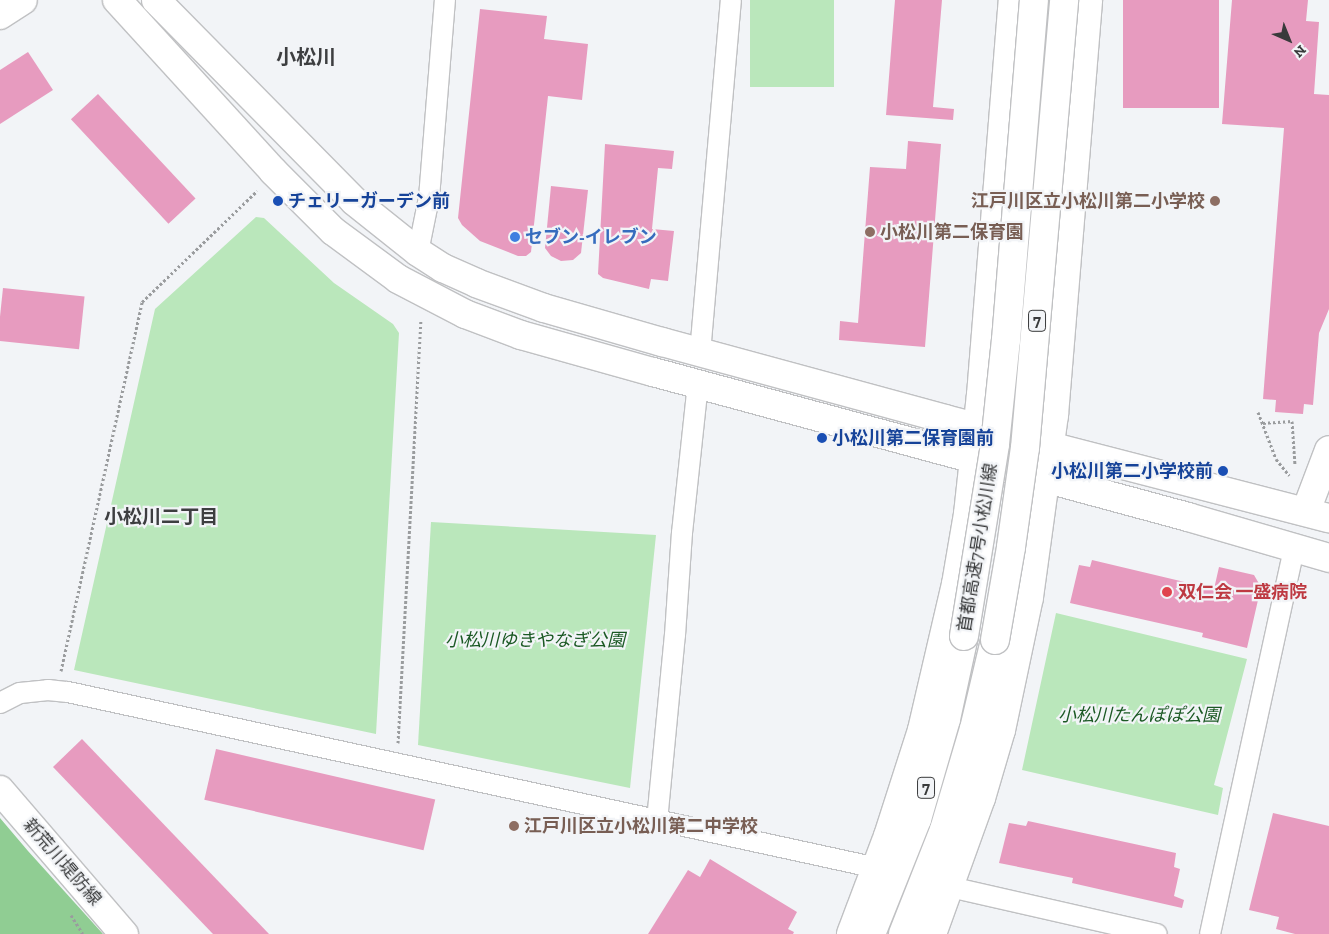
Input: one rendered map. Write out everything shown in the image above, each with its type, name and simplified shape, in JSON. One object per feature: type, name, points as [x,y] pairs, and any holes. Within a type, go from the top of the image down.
[{"type":"main road","points":[[0,15],[23,0]]},
{"type":"main road","points":[[116,0],[273,170],[333,231],[398,279],[465,314],[521,335],[1046,478],[1329,558]]},
{"type":"main road","points":[[156,0],[354,201],[418,252],[444,268],[507,296],[700,353],[977,427],[1318,514],[1329,450]]},
{"type":"main road","points":[[851,934],[877,868],[925,721],[956,584],[968,514],[974,459],[1013,0]]},
{"type":"main road","name":"首都高速7号小松川線","points":[[871,934],[917,819],[946,719],[979,552],[995,444],[1006,340],[1034,0]]},
{"type":"main road","name":"首都高速7号小松川線","points":[[903,934],[944,830],[974,729],[995,640],[1011,547],[1035,343],[1064,0]]},
{"type":"main road","points":[[932,934],[981,798],[1014,675],[1029,597],[1051,445],[1088,0]]},
{"type":"main road","name":"新荒川堤防線","points":[[0,790],[124,934]]},
{"type":"street","points":[[418,252],[429,198],[444,0]]},
{"type":"street","points":[[700,353],[731,0]]},
{"type":"street","points":[[658,821],[657,807],[675,636],[682,533],[698,384]]},
{"type":"street","points":[[1210,934],[1294,548]]},
{"type":"street","points":[[0,703],[20,693],[48,690],[68,692],[877,868]]},
{"type":"street","points":[[950,888],[1157,934]]},
{"type":"path","points":[[59,676],[142,302],[257,191]]},
{"type":"path","points":[[397,751],[421,319]]},
{"type":"path","points":[[1258,412],[1276,458],[1289,475]]},
{"type":"path","points":[[1262,423],[1292,422],[1295,468]]},
{"type":"path","points":[[71,915],[83,934]]},
{"type":"green space","points":[[750,0],[834,0],[834,87],[750,87]]},
{"type":"green space","points":[[256,217],[264,218],[334,283],[393,324],[399,333],[376,734],[74,670],[155,309]]},
{"type":"green space","name":"小松川ゆきやなぎ公園","points":[[431,522],[656,535],[630,788],[418,745]]},
{"type":"green space","name":"小松川たんぽぽ公園","points":[[1056,613],[1247,659],[1214,785],[1223,788],[1218,815],[1022,770]]},
{"type":"green space","points":[[0,818],[28,851],[103,934],[0,934]]},
{"type":"building","points":[[895,0],[942,0],[933,107],[954,109],[953,120],[886,115]]},
{"type":"building","points":[[1123,0],[1219,0],[1219,108],[1123,108]]},
{"type":"building","points":[[1232,0],[1308,0],[1306,21],[1319,22],[1314,94],[1329,95],[1329,309],[1319,333],[1313,405],[1304,404],[1303,414],[1275,412],[1276,400],[1263,399],[1284,128],[1222,124]]},
{"type":"building","points":[[480,9],[547,16],[544,39],[588,44],[582,100],[548,96],[531,252],[526,256],[518,256],[480,241],[462,225],[458,218]]},
{"type":"building","points":[[28,52],[53,90],[0,124],[0,70]]},
{"type":"building","points":[[98,94],[196,199],[168,224],[71,119]]},
{"type":"building","points":[[908,141],[941,144],[925,347],[839,340],[840,321],[858,323],[870,167],[906,169]]},
{"type":"building","points":[[605,144],[674,151],[672,169],[658,168],[652,229],[674,231],[668,281],[651,279],[649,289],[603,278],[598,274]]},
{"type":"building","points":[[551,186],[588,190],[581,253],[573,260],[561,261],[551,256],[545,248]]},
{"type":"building","points":[[3,288],[85,297],[79,349],[0,341]]},
{"type":"building","points":[[1092,560],[1214,589],[1219,567],[1254,575],[1261,587],[1247,648],[1202,637],[1203,633],[1070,603],[1079,565],[1090,567]]},
{"type":"building","points":[[82,739],[269,934],[213,934],[53,767]]},
{"type":"building","points":[[216,749],[435,800],[424,850],[204,800]]},
{"type":"building","points":[[1273,813],[1329,826],[1329,934],[1295,934],[1276,929],[1279,917],[1249,910]]},
{"type":"building","points":[[1028,821],[1176,853],[1174,867],[1180,869],[1174,896],[1184,900],[1182,908],[1072,883],[1073,878],[999,863],[1009,823],[1026,826]]},
{"type":"building","points":[[710,859],[797,912],[788,929],[794,932],[793,934],[648,934],[688,870],[700,877]]},
{"type":"place","name":"チェリーガーデン前","points":[[278,201]]},
{"type":"place","name":"江戸川区立小松川第二小学校","points":[[1215,201]]},
{"type":"place","name":"小松川第二保育園","points":[[870,232]]},
{"type":"place","name":"セブン-イレブン","points":[[515,237]]},
{"type":"place","name":"小松川第二保育園前","points":[[822,438]]},
{"type":"place","name":"小松川第二小学校前","points":[[1223,471]]},
{"type":"place","name":"双仁会 一盛病院","points":[[1167,592]]},
{"type":"place","name":"江戸川区立小松川第二中学校","points":[[514,826]]},
{"type":"district","name":"小松川","points":[[306,57]]},
{"type":"district","name":"小松川二丁目","points":[[161,517]]}]
